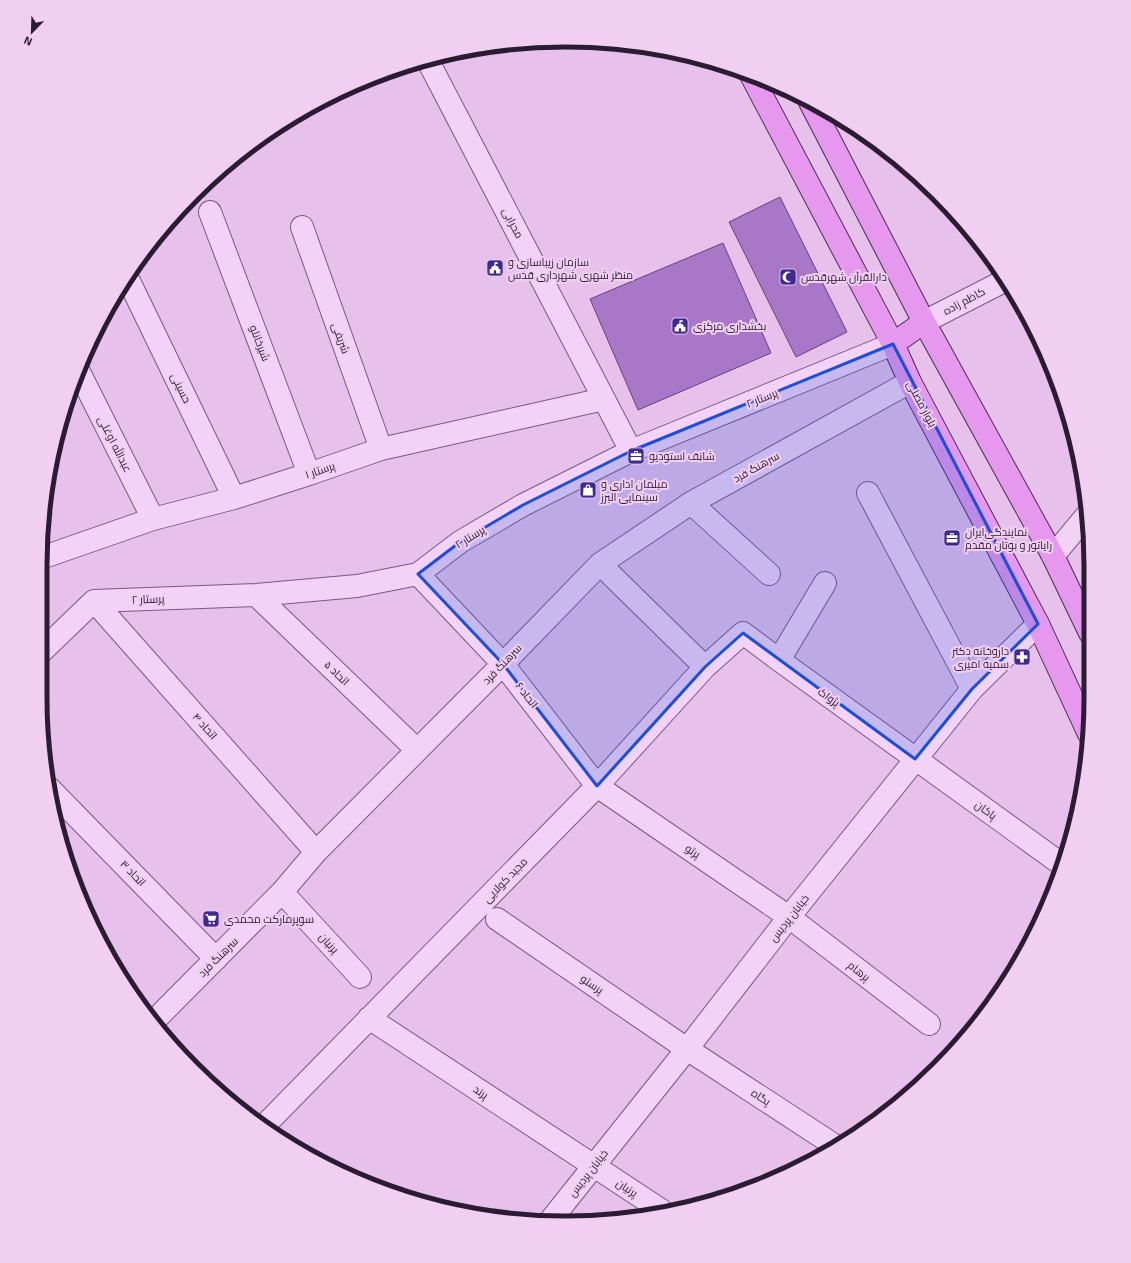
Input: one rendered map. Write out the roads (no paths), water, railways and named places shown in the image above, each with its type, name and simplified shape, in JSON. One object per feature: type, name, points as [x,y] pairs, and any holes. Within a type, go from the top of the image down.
[{"type":"main road","name":"بلوار مصلی","points":[[754,83],[893,344],[910,382],[1038,624],[1083,720]]},
{"type":"main road","points":[[814,110],[924,322],[1053,556],[1084,621]]},
{"type":"main road","points":[[893,344],[924,322]]},
{"type":"street","name":"محرابی","points":[[430,65],[631,451]]},
{"type":"street","name":"شیرخانلو","points":[[210,212],[309,474]]},
{"type":"street","name":"شریفی","points":[[302,227],[381,449]]},
{"type":"street","name":"کاظم زاده","points":[[924,322],[1000,282]]},
{"type":"street","name":"حسینی","points":[[130,283],[234,498]]},
{"type":"street","name":"پرستار ۲","points":[[94,601],[256,595],[357,586],[418,574],[460,542],[523,505],[631,451],[893,344]]},
{"type":"street","name":"عبدالله اوغلی","points":[[82,378],[153,519]]},
{"type":"street","name":"سرهنگ فرد","points":[[158,1017],[282,892],[316,852],[600,564],[691,503],[910,382]]},
{"type":"street","name":"پرستار ۱","points":[[47,552],[153,519],[234,498],[381,449],[604,399]]},
{"type":"street","points":[[868,493],[972,689]]},
{"type":"street","points":[[691,503],[768,574]]},
{"type":"street","points":[[1053,556],[1082,521]]},
{"type":"street","points":[[600,564],[705,668]]},
{"type":"street","name":"اتحاد ۶","points":[[418,574],[503,664],[597,786]]},
{"type":"street","points":[[779,660],[825,583]]},
{"type":"street","name":"اتحاد ۵","points":[[256,595],[417,750]]},
{"type":"street","points":[[47,646],[94,601]]},
{"type":"street","name":"اتحاد ۴","points":[[94,601],[316,852]]},
{"type":"street","name":"خیابان پردیس","points":[[554,1216],[687,1049],[789,917],[972,689],[1038,624]]},
{"type":"street","name":"مجید کولایی","points":[[268,1122],[597,786],[705,668],[743,633]]},
{"type":"street","name":"پژواک","points":[[743,633],[915,759]]},
{"type":"street","name":"پاکان","points":[[915,759],[1057,861]]},
{"type":"street","name":"پرتو","points":[[597,786],[789,917]]},
{"type":"street","name":"اتحاد ۳","points":[[56,796],[216,959]]},
{"type":"street","name":"پرنیان","points":[[282,892],[360,977]]},
{"type":"street","name":"پرهام","points":[[789,917],[929,1024]]},
{"type":"street","name":"پرستو","points":[[497,919],[687,1049]]},
{"type":"street","name":"پرند","points":[[369,1018],[593,1166]]},
{"type":"street","name":"پگاه","points":[[687,1049],[831,1143]]},
{"type":"street","name":"پرنیان","points":[[593,1166],[657,1208]]},
{"type":"place","name":"سازمان زیباسازی و منظر شهری شهرداری قدس","points":[[495,268]]},
{"type":"place","name":"دارالقرآن شهرقدس","points":[[788,277]]},
{"type":"place","name":"بخشداری مرکزی","points":[[680,326]]},
{"type":"place","name":"شانِف استودیو","points":[[636,456]]},
{"type":"place","name":"مبلمان اداری و سینمایی البرز","points":[[588,490]]},
{"type":"place","name":"نمایندگی‌ایران رایاتور و بوتان مقدم","points":[[952,538]]},
{"type":"place","name":"داروخانه دکتر سمیه امیری","points":[[1022,657]]},
{"type":"place","name":"سوپرمارکت محمدی","points":[[211,919]]}]
